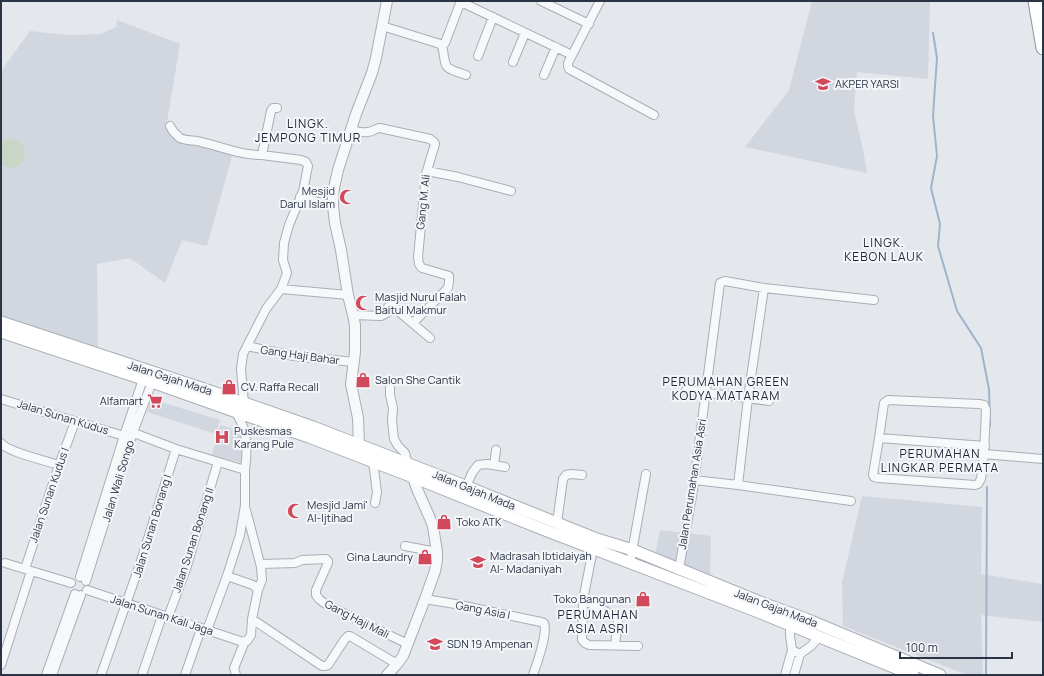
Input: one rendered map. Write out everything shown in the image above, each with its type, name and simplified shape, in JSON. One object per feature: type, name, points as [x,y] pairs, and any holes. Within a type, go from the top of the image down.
[{"type":"highway","points":[[1035,1],[1043,48]]},
{"type":"main road","name":"Jalan Gajah Mada","points":[[1,322],[101,360],[194,392],[236,412],[358,445],[408,464],[542,529],[749,608],[912,675]]},
{"type":"main road","name":"Jalan Gajah Mada","points":[[1,332],[79,357],[101,360],[148,381],[244,403],[373,461],[414,477],[453,487],[466,487],[597,539],[633,550],[760,602],[806,619],[940,675]]},
{"type":"main road","points":[[802,630],[806,619]]},
{"type":"street","points":[[358,445],[358,418],[351,384],[356,341],[355,325],[335,223],[333,206],[334,188],[356,114],[372,73],[387,1]]},
{"type":"street","points":[[466,75],[450,70],[446,67],[442,43],[461,1],[572,55]]},
{"type":"street","points":[[541,1],[559,5],[589,24]]},
{"type":"street","points":[[600,1],[568,63],[569,69],[654,115]]},
{"type":"street","points":[[478,56],[493,17]]},
{"type":"street","points":[[382,26],[442,43]]},
{"type":"street","points":[[513,62],[525,33]]},
{"type":"street","points":[[544,75],[556,47]]},
{"type":"street","points":[[262,155],[271,111],[273,108],[277,108]]},
{"type":"street","points":[[170,126],[174,133],[181,138],[201,142],[237,153],[301,160],[306,162],[308,166],[303,191],[285,238],[283,260],[287,274],[281,288],[266,309],[243,354],[241,364],[244,403]]},
{"type":"street","name":"Gang M. Ali","points":[[351,130],[370,132],[376,128],[380,128],[433,141],[435,144],[427,171],[418,254],[419,264],[422,268],[449,276],[449,282],[448,288],[416,320]]},
{"type":"street","points":[[427,171],[458,177],[511,191]]},
{"type":"street","points":[[300,197],[333,206]]},
{"type":"street","name":"Jalan Perumahan Asia Asri","points":[[678,569],[694,480],[720,284],[722,282],[764,288]]},
{"type":"street","points":[[281,288],[348,295]]},
{"type":"street","points":[[738,485],[748,398],[764,288],[874,300]]},
{"type":"street","points":[[353,315],[382,316],[386,314],[388,307],[391,306],[416,320],[430,338]]},
{"type":"street","name":"Gang Haji Bahar","points":[[247,346],[294,356],[354,362]]},
{"type":"street","name":"Jalan Wali Songo","points":[[83,579],[128,432],[148,381]]},
{"type":"street","points":[[390,388],[389,393],[393,408],[392,421],[394,439],[405,453],[408,464]]},
{"type":"street","points":[[686,390],[769,400]]},
{"type":"street","name":"Jalan Sunan Kudus","points":[[1,399],[75,422],[128,432],[176,449],[245,470]]},
{"type":"street","points":[[888,400],[984,405],[986,410],[984,450],[981,479],[977,484],[878,478],[874,477],[873,475],[884,403],[888,400]]},
{"type":"street","points":[[185,675],[227,576],[240,535],[245,505],[246,457],[245,436],[242,424],[236,412]]},
{"type":"street","name":"Jalan Sunan Kudus I","points":[[1,665],[59,465],[75,422]]},
{"type":"street","points":[[879,438],[1043,458]]},
{"type":"street","points":[[1,443],[6,448],[16,452],[59,465]]},
{"type":"street","name":"Jalan Sunan Bonang I","points":[[101,675],[140,564],[176,449]]},
{"type":"street","points":[[494,465],[496,450]]},
{"type":"street","points":[[373,461],[377,494],[375,503]]},
{"type":"street","name":"Jalan Sunan Bonang II","points":[[142,675],[165,616],[186,569],[218,462]]},
{"type":"street","points":[[466,487],[472,473],[478,465],[487,464],[505,467]]},
{"type":"street","points":[[630,563],[646,474]]},
{"type":"street","points":[[556,523],[563,479],[566,475],[582,475]]},
{"type":"street","points":[[387,675],[403,656],[435,571],[437,552],[432,526],[417,489],[414,477]]},
{"type":"street","points":[[694,480],[851,501]]},
{"type":"street","points":[[236,675],[234,668],[241,641],[249,638],[251,635],[252,619],[258,590],[262,580],[261,564],[245,505]]},
{"type":"street","points":[[405,546],[437,552]]},
{"type":"street","points":[[593,549],[583,600],[582,641],[588,646],[638,646]]},
{"type":"street","name":"Gang Haji Mali","points":[[261,564],[295,563],[302,560],[326,559],[328,563],[316,590],[316,595],[324,603],[408,644]]},
{"type":"street","points":[[5,563],[71,583]]},
{"type":"street","points":[[227,576],[253,585],[258,590]]},
{"type":"street","points":[[46,675],[81,593],[88,587],[83,579],[74,579],[71,583],[71,589],[81,593]]},
{"type":"street","points":[[52,675],[81,593]]},
{"type":"street","name":"Jalan Sunan Kali Jaga","points":[[81,593],[127,603],[204,630],[241,641]]},
{"type":"street","name":"Gang Asia I","points":[[425,600],[455,604],[544,623],[546,631],[533,675]]},
{"type":"street","points":[[583,600],[617,617],[618,620],[615,645]]},
{"type":"street","points":[[252,619],[322,666],[328,665],[348,636],[397,664]]},
{"type":"street","points":[[785,675],[792,650],[790,626]]},
{"type":"street","points":[[794,675],[800,654],[811,646],[819,637]]},
{"type":"street","points":[[792,650],[800,654]]},
{"type":"shaded area","name":"AKPER YARSI","points":[[812,1],[930,1],[928,79],[857,72],[854,111],[867,173],[745,147],[789,90]]},
{"type":"shaded area","points":[[117,20],[180,44],[166,128],[232,156],[207,246],[182,240],[165,283],[130,258],[97,264],[98,348],[1,316],[1,71],[30,31],[67,35],[101,34],[116,27]]},
{"type":"shaded area","points":[[151,399],[220,420],[216,434],[147,412]]},
{"type":"shaded area","points":[[220,425],[243,431],[237,450],[246,453],[243,463],[212,455]]},
{"type":"shaded area","points":[[862,496],[982,507],[981,574],[1043,584],[1043,622],[981,615],[983,675],[967,675],[843,626],[842,583]]},
{"type":"shaded area","points":[[660,530],[711,536],[710,576],[655,555]]},
{"type":"green space","points":[[10,139],[19,142],[23,146],[25,152],[24,159],[20,164],[9,168],[1,164],[1,143]]},
{"type":"waterway","points":[[933,33],[937,58],[933,116],[937,156],[931,188],[940,224],[938,246],[957,311],[981,348],[989,389],[990,426]]},
{"type":"waterway","points":[[986,675],[987,487]]},
{"type":"place","name":"AKPER YARSI","points":[[823,84]]},
{"type":"place","name":"Mesjid Darul Islam","points":[[347,197]]},
{"type":"place","name":"Masjid Nurul Falah Baitul Makmur","points":[[363,303]]},
{"type":"place","name":"Salon She Cantik","points":[[363,380]]},
{"type":"place","name":"CV. Raffa Recall","points":[[229,387]]},
{"type":"place","name":"Alfamart","points":[[155,401]]},
{"type":"place","name":"Puskesmas Karang Pule","points":[[222,437]]},
{"type":"place","name":"Mesjid Jami' Al-Ijtihad","points":[[295,511]]},
{"type":"place","name":"Toko ATK","points":[[444,522]]},
{"type":"place","name":"Gina Laundry","points":[[425,557]]},
{"type":"place","name":"Madrasah Ibtidaiyah Al- Madaniyah","points":[[478,562]]},
{"type":"place","name":"Toko Bangunan","points":[[643,599]]},
{"type":"place","name":"SDN 19 Ampenan","points":[[435,644]]},
{"type":"district","name":"LINGK. JEMPONG TIMUR","points":[[308,131]]},
{"type":"district","name":"LINGK. KEBON LAUK","points":[[884,250]]},
{"type":"district","name":"PERUMAHAN GREEN KODYA MATARAM","points":[[726,389]]},
{"type":"district","name":"PERUMAHAN LINGKAR PERMATA","points":[[940,461]]},
{"type":"district","name":"PERUMAHAN ASIA ASRI","points":[[598,622]]}]
